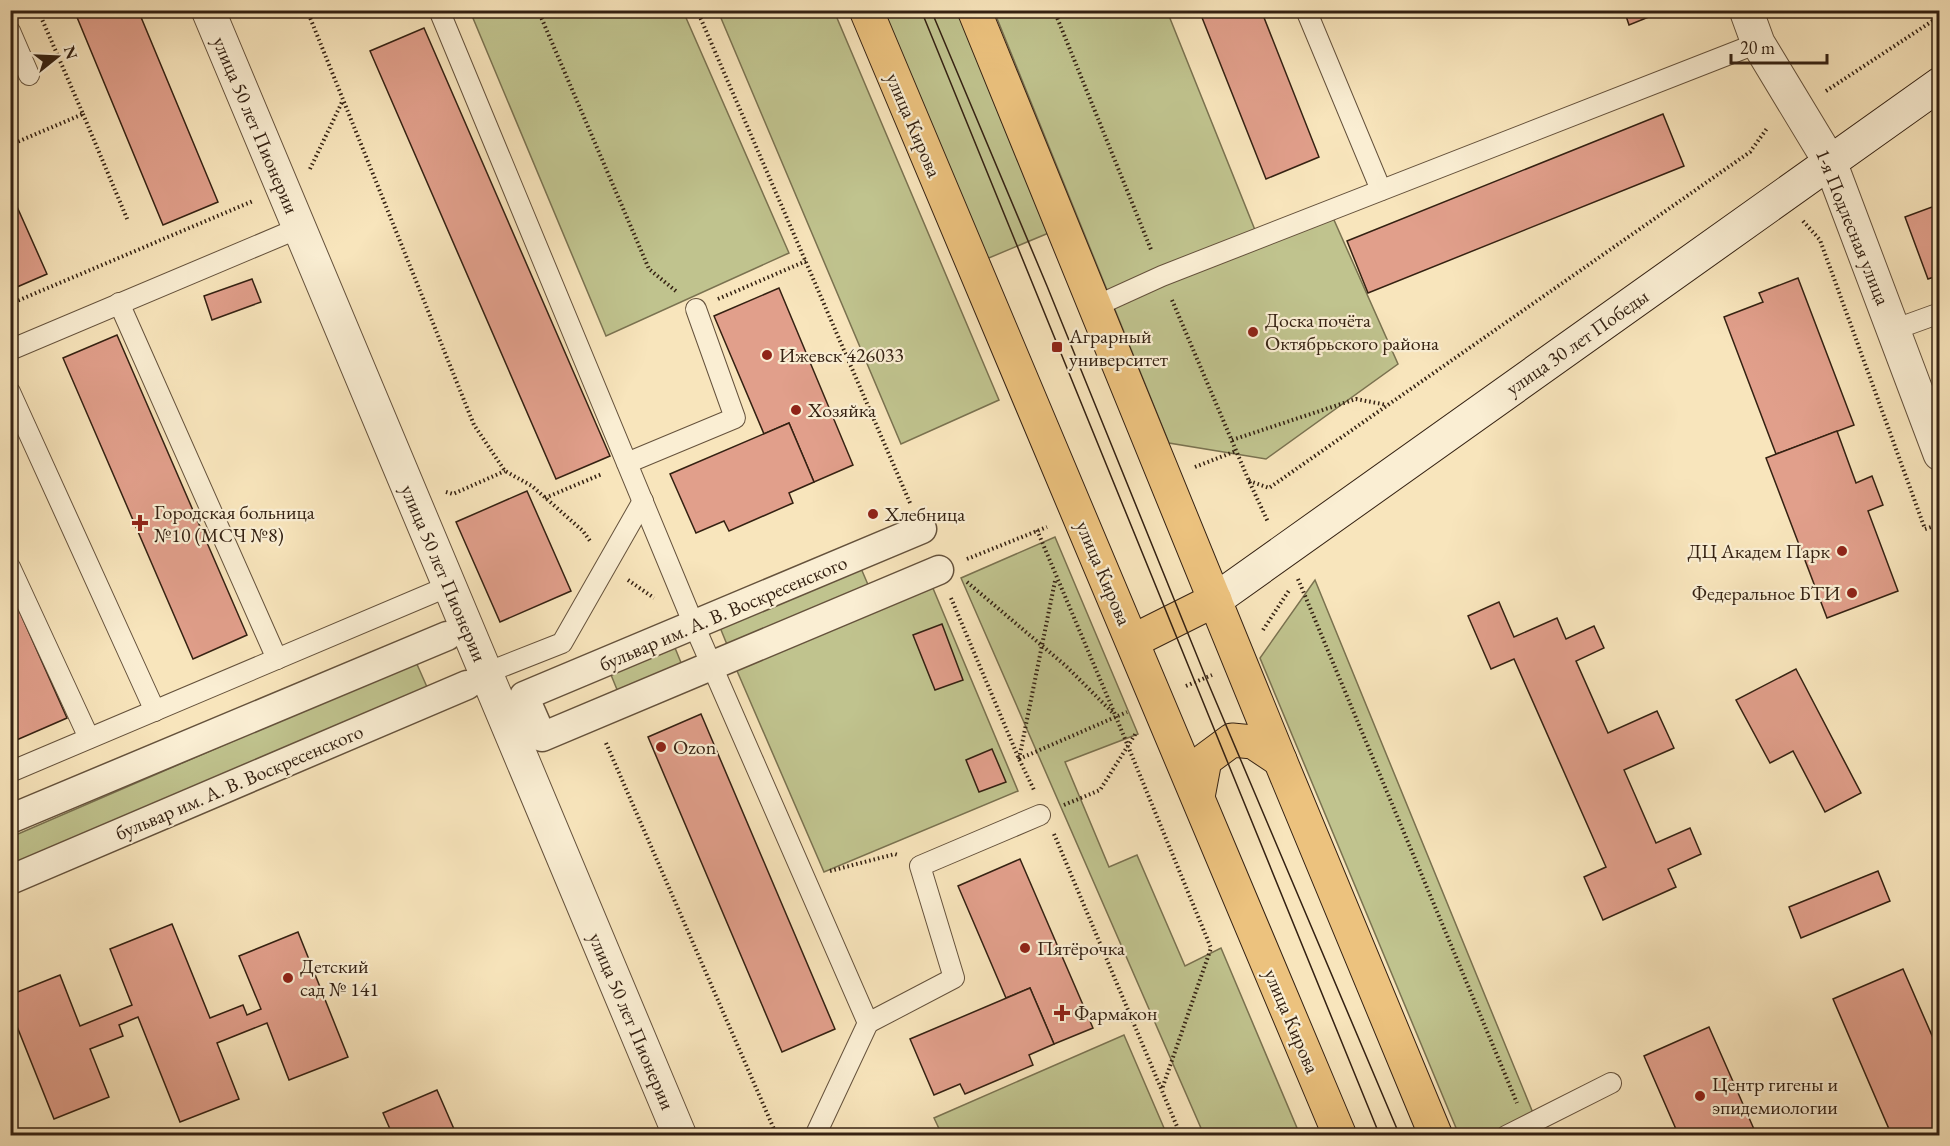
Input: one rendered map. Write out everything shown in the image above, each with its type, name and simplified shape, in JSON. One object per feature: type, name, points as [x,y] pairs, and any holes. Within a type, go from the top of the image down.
[{"type":"main road","name":"улица Кирова","points":[[866,10],[1340,1136]]},
{"type":"main road","points":[[974,10],[1436,1136]]},
{"type":"main road","points":[[1133,641],[1215,600]]},
{"type":"main road","points":[[1198,797],[1205,760],[1232,740],[1253,742],[1280,760]]},
{"type":"street","name":"улица 50 лет Пионерии","points":[[208,10],[449,586],[476,679],[680,1136]]},
{"type":"street","name":"1-я Подлесная улица","points":[[1746,10],[1758,43],[1830,162],[1940,454]]},
{"type":"street","name":"улица 30 лет Победы","points":[[1215,600],[1940,84]]},
{"type":"street","name":"бульвар им. А. В. Воскресенского","points":[[593,715],[542,737],[524,696],[922,530]]},
{"type":"street","points":[[593,715],[943,568]]},
{"type":"street","points":[[10,819],[447,636]]},
{"type":"street","name":"бульвар им. А. В. Воскресенского","points":[[10,880],[476,679]]},
{"type":"lane","points":[[440,10],[694,625],[868,1023]]},
{"type":"lane","points":[[1306,10],[1381,190]]},
{"type":"lane","points":[[10,31],[29,75]]},
{"type":"lane","points":[[1096,306],[1162,276],[1758,43]]},
{"type":"lane","points":[[10,350],[299,228]]},
{"type":"lane","points":[[119,303],[277,659]]},
{"type":"lane","points":[[627,463],[735,418],[696,309]]},
{"type":"lane","points":[[1893,330],[1940,313]]},
{"type":"lane","points":[[10,392],[154,711]]},
{"type":"lane","points":[[476,679],[562,643],[643,501]]},
{"type":"lane","points":[[10,567],[89,738]]},
{"type":"lane","points":[[10,771],[449,586]]},
{"type":"lane","points":[[815,1136],[868,1023],[954,978],[920,866],[1043,814]]},
{"type":"lane","points":[[1506,1136],[1611,1083]]},
{"type":"path","points":[[38,10],[128,221]]},
{"type":"path","points":[[307,10],[474,425],[505,471],[532,486],[583,531],[606,566],[694,625]]},
{"type":"path","points":[[538,10],[649,269],[696,309],[806,261]]},
{"type":"path","points":[[697,10],[922,530]]},
{"type":"path","points":[[1826,91],[1940,16]]},
{"type":"path","points":[[309,171],[343,100]]},
{"type":"path","points":[[10,145],[83,114]]},
{"type":"path","points":[[1249,481],[1269,488],[1750,152],[1768,127]]},
{"type":"path","points":[[10,304],[262,198]]},
{"type":"path","points":[[1803,221],[1820,240],[1925,529],[1940,524]]},
{"type":"path","points":[[1232,440],[1356,399],[1388,405]]},
{"type":"path","points":[[1190,469],[1236,451]]},
{"type":"path","points":[[545,498],[627,463]]},
{"type":"path","points":[[943,568],[1047,526]]},
{"type":"path","points":[[1037,530],[1211,948],[1162,1090]]},
{"type":"path","points":[[943,568],[1042,645],[1116,717]]},
{"type":"path","points":[[943,568],[1019,759],[1181,1136]]},
{"type":"path","points":[[1298,578],[1526,1125]]},
{"type":"path","points":[[1019,759],[1056,579]]},
{"type":"path","points":[[1043,814],[1100,790],[1157,699]]},
{"type":"path","points":[[593,715],[777,1136]]},
{"type":"path","points":[[805,877],[895,854],[920,866]]},
{"type":"green space","points":[[470,11],[683,11],[789,253],[606,336]]},
{"type":"green space","points":[[718,11],[834,11],[999,400],[901,444]]},
{"type":"green space","points":[[881,11],[960,11],[1051,232],[984,260]]},
{"type":"green space","points":[[994,11],[1167,11],[1255,230],[1326,202],[1398,364],[1266,459],[1169,443]]},
{"type":"green space","points":[[1055,537],[1138,734],[1065,762],[1109,867],[1137,855],[1185,966],[1221,948],[1300,1135],[1204,1135],[961,578]]},
{"type":"green space","points":[[860,566],[869,587],[728,647],[719,625]]},
{"type":"green space","points":[[927,574],[1018,791],[824,872],[731,657]]},
{"type":"green space","points":[[1315,580],[1542,1135],[1459,1135],[1260,658]]},
{"type":"green space","points":[[673,643],[682,665],[618,692],[609,670]]},
{"type":"green space","points":[[416,662],[427,687],[11,866],[11,837]]},
{"type":"green space","points":[[1124,1035],[1167,1135],[942,1135],[934,1118]]},
{"type":"building","points":[[74,10],[138,10],[218,202],[163,225]]},
{"type":"building","points":[[1199,10],[1261,10],[1319,157],[1266,179]]},
{"type":"building","points":[[1624,10],[1666,10],[1629,25]]},
{"type":"building","points":[[424,28],[610,456],[556,479],[370,51]]},
{"type":"building","points":[[1663,114],[1684,166],[1368,293],[1347,241]]},
{"type":"building","points":[[10,191],[47,274],[10,290]]},
{"type":"building","points":[[1940,204],[1940,275],[1928,279],[1905,217]]},
{"type":"building","points":[[1798,278],[1854,425],[1776,454],[1724,317],[1763,302],[1759,293]]},
{"type":"building","points":[[252,279],[261,302],[212,320],[204,296]]},
{"type":"building","points":[[779,288],[853,465],[814,482],[789,423],[764,434],[714,316]]},
{"type":"building","points":[[117,335],[247,635],[193,659],[63,358]]},
{"type":"building","points":[[789,423],[814,482],[789,493],[793,503],[729,531],[724,521],[696,533],[670,474]]},
{"type":"building","name":"ДЦ Академ Парк","points":[[1837,431],[1856,483],[1872,476],[1883,505],[1868,511],[1898,591],[1827,618],[1766,458]]},
{"type":"building","points":[[527,491],[571,591],[500,622],[456,522]]},
{"type":"building","points":[[10,590],[67,718],[12,742],[10,738]]},
{"type":"building","points":[[1499,602],[1514,637],[1557,618],[1566,639],[1594,626],[1604,648],[1576,661],[1608,733],[1657,711],[1674,748],[1624,770],[1656,843],[1690,828],[1701,854],[1668,869],[1676,887],[1603,920],[1584,877],[1606,867],[1514,659],[1491,669],[1468,616]]},
{"type":"building","points":[[942,624],[963,680],[935,690],[913,635]]},
{"type":"building","points":[[1796,669],[1861,793],[1825,812],[1793,751],[1770,763],[1736,700]]},
{"type":"building","points":[[701,714],[835,1029],[782,1052],[648,737]]},
{"type":"building","points":[[992,749],[1006,782],[979,792],[966,760]]},
{"type":"building","points":[[1020,859],[1093,1028],[1054,1044],[1030,988],[1006,998],[958,886]]},
{"type":"building","points":[[1878,871],[1890,901],[1801,938],[1789,907]]},
{"type":"building","points":[[172,924],[210,1018],[243,1005],[247,1015],[261,1009],[239,956],[298,932],[348,1057],[289,1080],[267,1023],[217,1043],[239,1099],[180,1122],[138,1017],[119,1025],[123,1036],[90,1049],[109,1097],[54,1119],[10,1009],[10,995],[60,975],[80,1026],[132,1005],[110,949]]},
{"type":"building","points":[[1903,969],[1940,1054],[1940,1136],[1892,1136],[1833,999]]},
{"type":"building","points":[[1030,988],[1054,1044],[1029,1055],[1033,1065],[965,1094],[960,1084],[934,1095],[910,1039]]},
{"type":"building","name":"Центр гигены и эпидемиологии","points":[[1709,1027],[1757,1136],[1679,1136],[1644,1056]]},
{"type":"building","points":[[437,1090],[457,1136],[393,1136],[383,1113]]},
{"type":"tram line","points":[[921,10],[1380,1136]]},
{"type":"tram line","points":[[931,10],[1047,286],[1206,678],[1400,1136]]},
{"type":"place","name":"Доска почёта Октябрьского района","points":[[1253,332]]},
{"type":"place","name":"Аграрный университет","points":[[1057,347]]},
{"type":"place","name":"Ижевск 426033","points":[[767,355]]},
{"type":"place","name":"Хозяйка","points":[[796,410]]},
{"type":"place","name":"Хлебница","points":[[873,514]]},
{"type":"place","name":"Городская больница №10 (МСЧ №8)","points":[[140,523]]},
{"type":"place","name":"ДЦ Академ Парк","points":[[1842,551]]},
{"type":"place","name":"Федеральное БТИ","points":[[1852,593]]},
{"type":"place","name":"Ozon","points":[[661,747]]},
{"type":"place","name":"Пятёрочка","points":[[1025,948]]},
{"type":"place","name":"Детский сад № 141","points":[[288,978]]},
{"type":"place","name":"Фармакон","points":[[1062,1013]]},
{"type":"place","name":"Центр гигены и эпидемиологии","points":[[1700,1096]]}]
